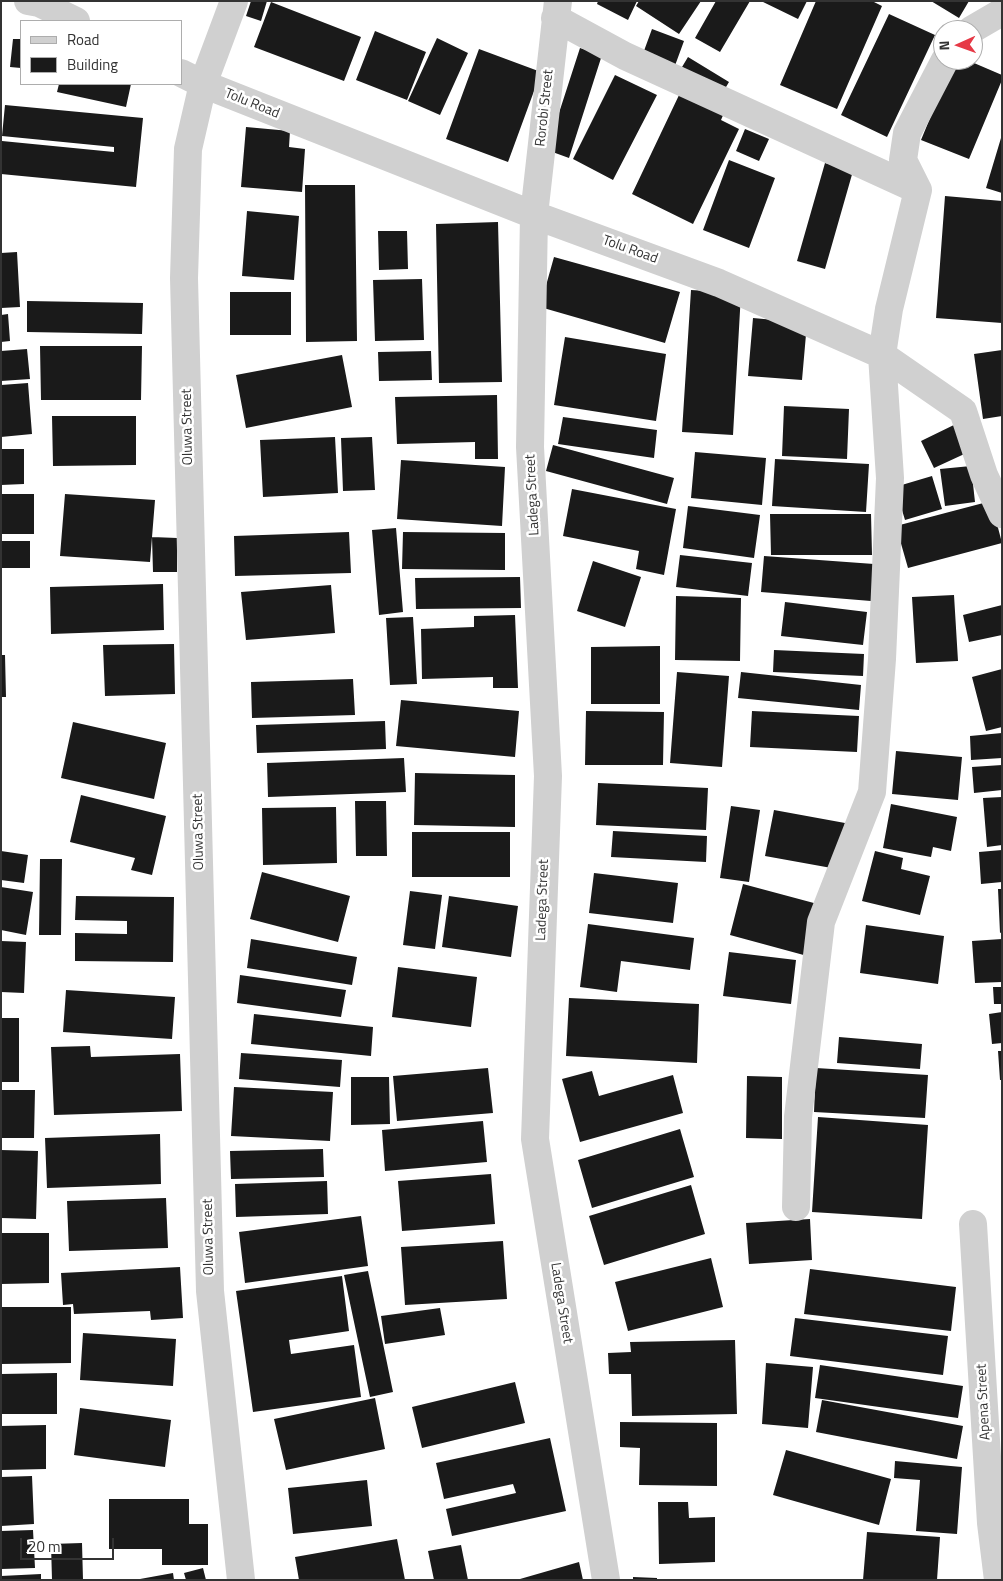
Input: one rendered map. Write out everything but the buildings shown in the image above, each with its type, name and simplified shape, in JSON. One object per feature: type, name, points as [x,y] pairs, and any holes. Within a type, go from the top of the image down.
[{"type":"street","points":[[28,1],[39,3],[74,20]]},
{"type":"street","name":"Oluwa Street","points":[[234,1],[192,79],[188,149],[185,298],[210,1291],[241,1580]]},
{"type":"street","points":[[556,10],[625,56],[918,190]]},
{"type":"street","name":"Rorobi Street","points":[[534,215],[556,10]]},
{"type":"street","points":[[983,23],[1002,12]]},
{"type":"street","points":[[796,1207],[798,1117],[821,922],[872,792],[882,659],[890,478],[882,355],[889,309],[918,190],[903,160],[907,133],[940,70]]},
{"type":"street","name":"Tolu Road","points":[[192,79],[534,215],[719,283],[882,355],[963,411],[993,473],[1002,514]]},
{"type":"street","name":"Ladega Street","points":[[534,215],[530,448],[548,776],[535,1139],[606,1580]]},
{"type":"street","name":"Apena Street","points":[[973,1224],[991,1524],[998,1580]]}]
